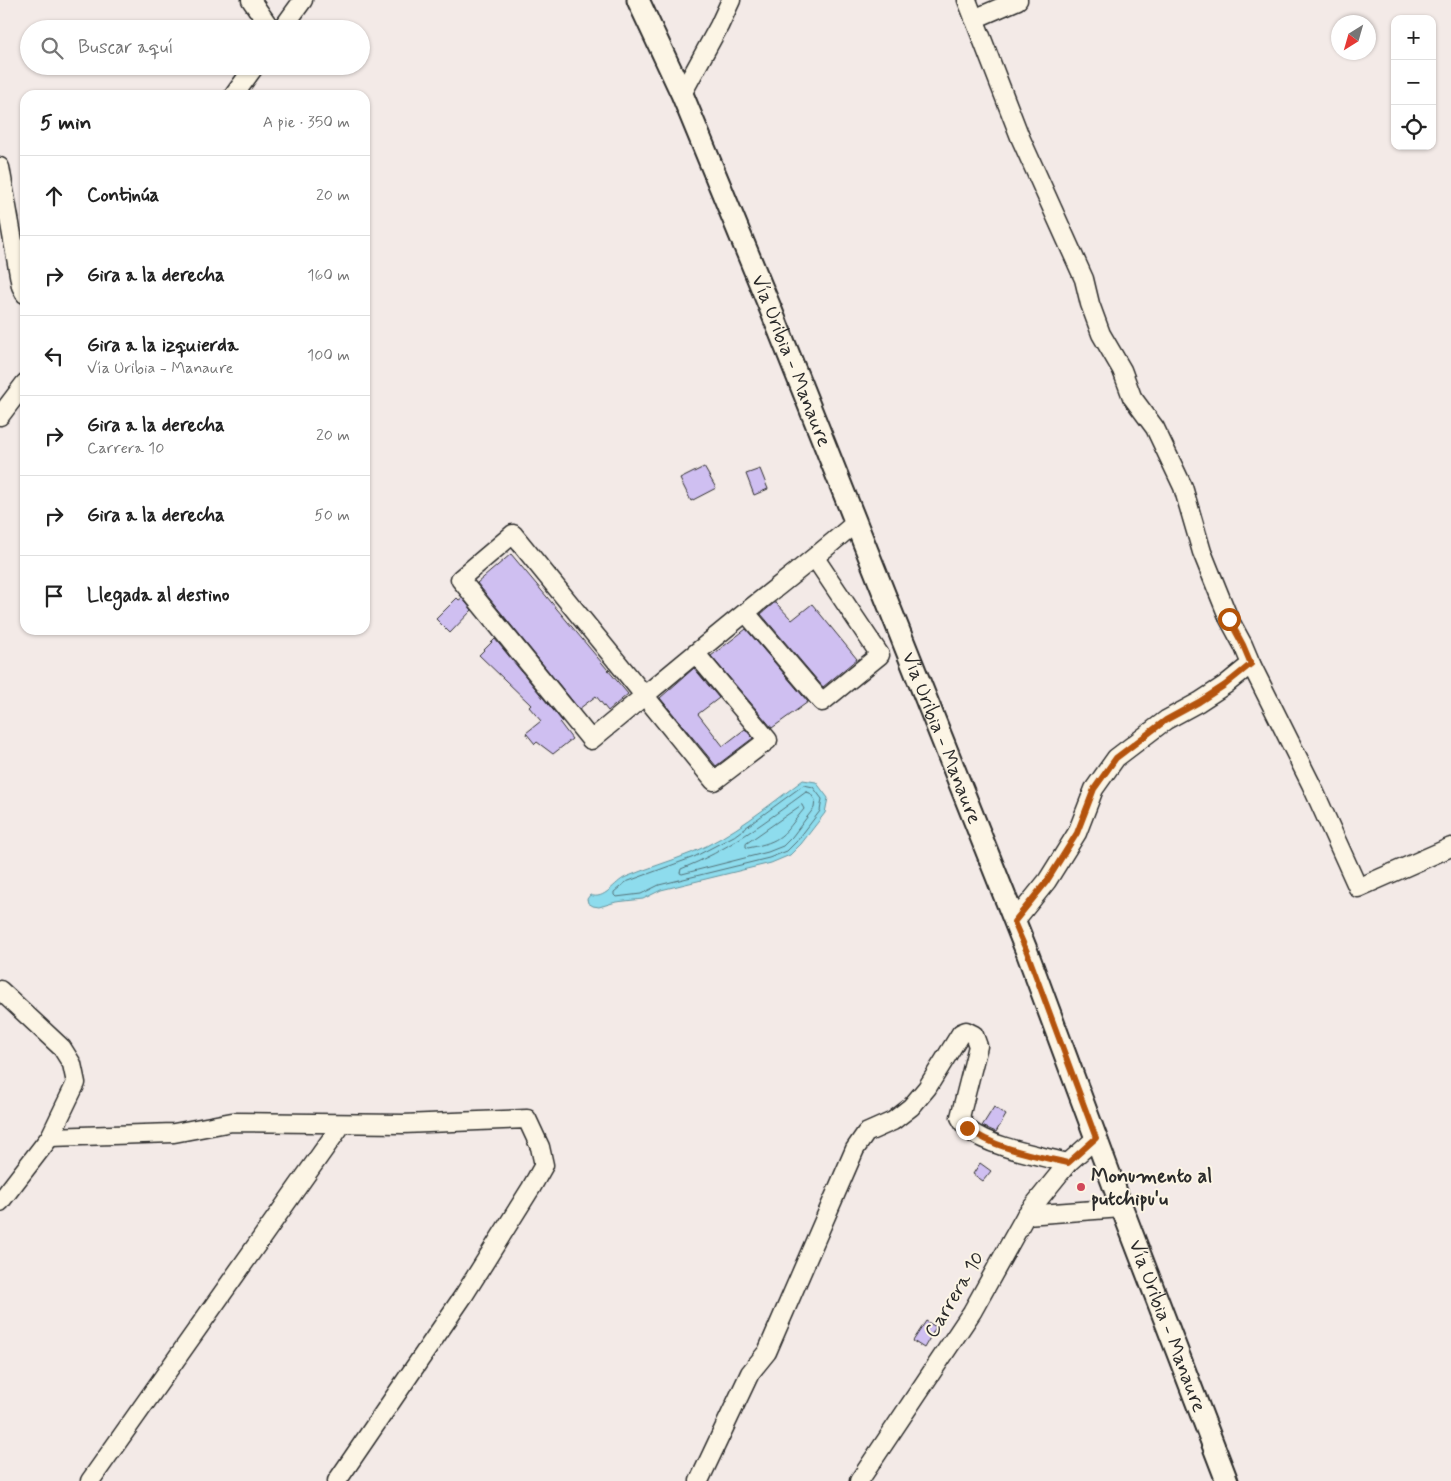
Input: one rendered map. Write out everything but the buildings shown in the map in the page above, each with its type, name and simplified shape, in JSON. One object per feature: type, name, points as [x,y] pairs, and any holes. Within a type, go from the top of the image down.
[{"type":"main road","name":"Vía Uribia - Manaure","points":[[638,0],[682,94],[771,310],[1027,952],[1122,1208],[1227,1481]]},
{"type":"street","points":[[252,0],[265,20]]},
{"type":"street","points":[[289,20],[303,0]]},
{"type":"street","points":[[682,94],[731,0]]},
{"type":"street","points":[[966,0],[1020,137],[1084,279],[1090,304],[1101,334],[1122,370],[1132,397],[1156,428],[1183,487],[1202,552],[1229,619],[1311,784],[1358,888],[1451,847]]},
{"type":"street","points":[[974,19],[1018,0]]},
{"type":"street","points":[[238,90],[248,75]]},
{"type":"street","points":[[0,167],[20,280]]},
{"type":"street","points":[[0,416],[20,390]]},
{"type":"street","points":[[696,654],[768,740],[714,781],[645,696],[513,534],[460,580],[591,740],[645,696],[696,654],[746,612],[815,558],[855,524]]},
{"type":"street","points":[[746,612],[822,702],[880,655],[815,558]]},
{"type":"street","points":[[1014,922],[1052,873],[1077,833],[1094,789],[1116,758],[1166,720],[1225,685],[1251,664]]},
{"type":"street","points":[[0,990],[62,1048],[72,1064],[76,1083],[50,1137],[0,1202]]},
{"type":"street","points":[[700,1481],[750,1373],[767,1352],[855,1149],[866,1133],[892,1121],[911,1107],[927,1088],[961,1033],[970,1031],[974,1035],[978,1046],[960,1118],[967,1128],[976,1135],[1010,1149],[1068,1163]]},
{"type":"street","points":[[50,1137],[174,1133],[232,1122],[403,1124],[527,1119],[540,1147],[544,1165],[464,1296],[337,1481]]},
{"type":"street","points":[[90,1481],[342,1124]]},
{"type":"street","name":"Carrera 10","points":[[859,1481],[972,1312],[1026,1215],[1068,1163],[1096,1138]]},
{"type":"street","points":[[1026,1215],[1122,1208]]},
{"type":"water","points":[[803,780],[816,782],[828,798],[825,813],[790,855],[771,863],[661,890],[643,899],[616,902],[599,907],[588,903],[587,899],[590,895],[595,896],[605,893],[626,877],[691,853],[721,838]]},
{"type":"place","name":"Monumento al putchipu'u","points":[[1081,1187]]},
{"type":"route","points":[[967,1128],[976,1135],[1010,1149],[1068,1163],[1096,1138],[1027,952],[1014,922],[1047,881],[1077,833],[1094,789],[1116,758],[1166,720],[1225,685],[1251,664],[1229,619]]}]
